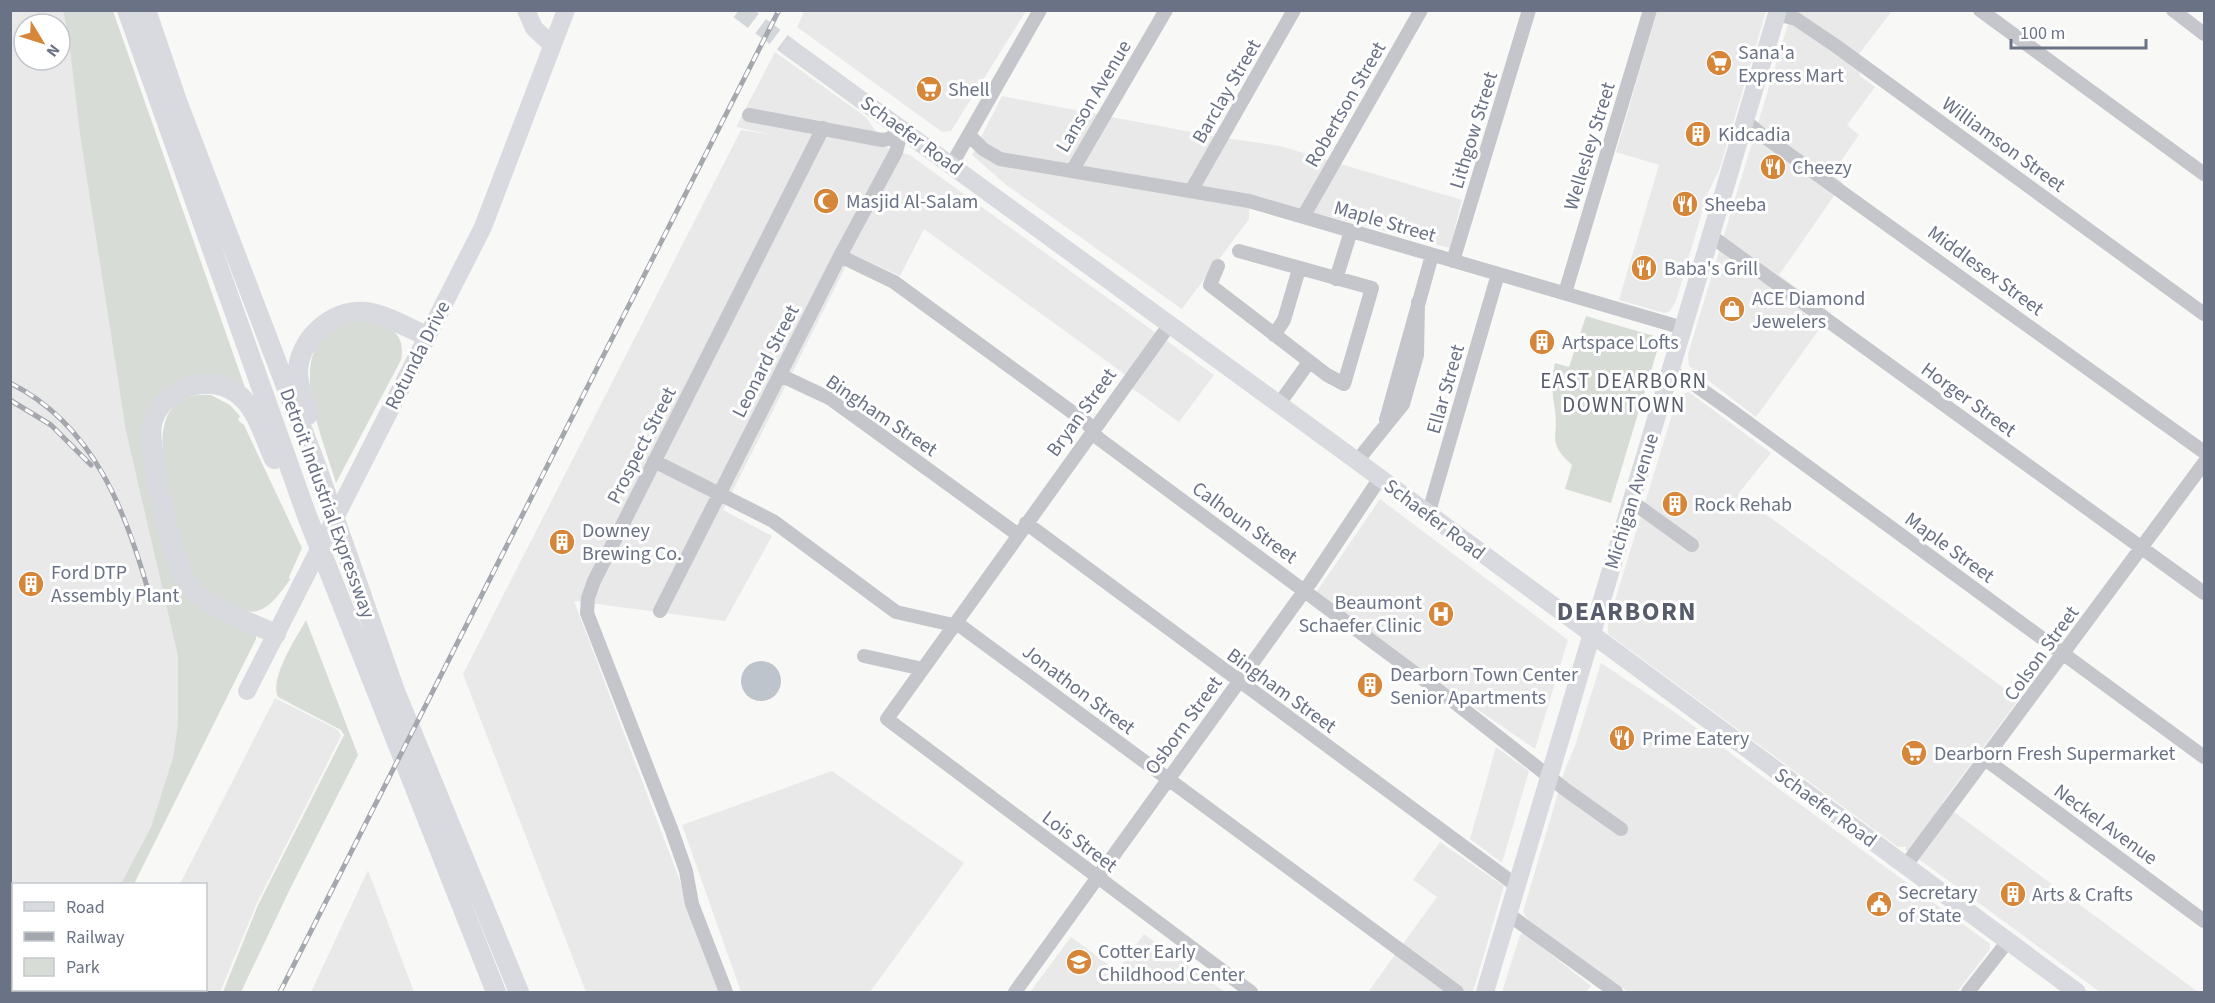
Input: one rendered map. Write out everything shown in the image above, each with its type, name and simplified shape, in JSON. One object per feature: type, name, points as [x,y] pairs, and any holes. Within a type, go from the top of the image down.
[{"type":"highway","name":"Detroit Industrial Expressway","points":[[127,10],[307,516],[496,993]]},
{"type":"highway","name":"Detroit Industrial Expressway","points":[[146,10],[177,102],[316,465],[395,691],[519,993]]},
{"type":"highway","points":[[316,465],[298,374],[303,353],[310,338],[335,318],[364,312],[427,336]]},
{"type":"highway","points":[[276,634],[208,601],[188,585],[182,574],[175,559],[151,448],[150,433],[158,409],[176,392],[200,384],[223,387],[239,396],[247,403],[274,458],[307,516]]},
{"type":"main road","points":[[526,10],[530,23],[552,45]]},
{"type":"main road","name":"Rotunda Drive","points":[[247,691],[486,220],[566,10]]},
{"type":"main road","name":"Michigan Avenue","points":[[1485,993],[1778,12]]},
{"type":"main road","name":"Schaefer Road","points":[[790,48],[1357,461],[2077,993]]},
{"type":"street","points":[[952,164],[1040,10]]},
{"type":"street","name":"Lanson Avenue","points":[[1072,171],[1166,10]]},
{"type":"street","name":"Barclay Street","points":[[1191,191],[1294,10]]},
{"type":"street","name":"Robertson Street","points":[[1303,217],[1421,10]]},
{"type":"street","name":"Lithgow Street","points":[[1454,261],[1529,10]]},
{"type":"street","name":"Wellesley Street","points":[[1565,293],[1650,10]]},
{"type":"street","points":[[1980,10],[2205,174]]},
{"type":"street","points":[[2173,10],[2205,34]]},
{"type":"street","name":"Williamson Street","points":[[1778,12],[1796,20],[1836,46],[2205,314]]},
{"type":"street","points":[[749,115],[882,140],[890,139],[902,129]]},
{"type":"street","name":"Middlesex Street","points":[[1745,121],[2205,452]]},
{"type":"street","name":"Prospect Street","points":[[726,993],[692,904],[686,871],[672,831],[587,612],[588,598],[594,581],[654,461],[824,128]]},
{"type":"street","name":"Leonard Street","points":[[660,610],[840,256],[896,152],[902,129]]},
{"type":"street","name":"Maple Street","points":[[969,135],[982,149],[1000,159],[1249,201],[1683,328]]},
{"type":"street","points":[[1336,279],[1351,231]]},
{"type":"street","name":"Horger Street","points":[[1711,236],[2205,593]]},
{"type":"street","points":[[1218,266],[1210,285],[1309,362],[1344,384],[1372,288],[1239,251]]},
{"type":"street","points":[[1357,461],[1384,425],[1402,369],[1432,255]]},
{"type":"street","name":"Calhoun Street","points":[[840,256],[894,282],[1087,423],[1098,438],[1622,829]]},
{"type":"street","points":[[1274,335],[1284,320],[1299,269]]},
{"type":"street","name":"Ellar Street","points":[[1428,515],[1498,274]]},
{"type":"street","name":"Bryan Street","points":[[887,719],[1170,324]]},
{"type":"street","points":[[1279,404],[1309,362]]},
{"type":"street","name":"Maple Street","points":[[1670,372],[1688,380],[2205,757]]},
{"type":"street","name":"Bingham Street","points":[[780,375],[831,399],[1021,529],[1238,682],[1517,886]]},
{"type":"street","name":"Jonathon Street","points":[[654,461],[773,521],[896,612],[956,624],[1457,993]]},
{"type":"street","name":"Colson Street","points":[[1906,865],[2205,462]]},
{"type":"street","name":"Osborn Street","points":[[1015,993],[1355,519],[1380,478]]},
{"type":"street","points":[[1631,501],[1692,545]]},
{"type":"street","points":[[864,656],[923,669]]},
{"type":"street","name":"Lois Street","points":[[887,719],[1251,993]]},
{"type":"street","name":"Neckel Avenue","points":[[1985,759],[2205,921]]},
{"type":"street","points":[[1508,914],[1616,993]]},
{"type":"street","points":[[1968,993],[2008,940]]},
{"type":"shaded area","points":[[805,10],[1026,11],[951,131],[942,132],[797,27]]},
{"type":"shaded area","points":[[10,11],[67,11],[12,12],[12,72],[72,72],[72,47],[119,384],[166,594],[249,635],[123,883],[12,883],[12,991],[68,991],[11,992]]},
{"type":"shaded area","points":[[1657,11],[1766,11],[1720,168],[1707,195],[1676,301],[1669,312],[1664,313],[1619,300],[1659,165],[1616,152]]},
{"type":"shaded area","points":[[1792,11],[1892,11],[1859,54],[1860,76],[1875,87],[1847,125],[1859,135],[1832,174],[1843,183],[1779,275],[1831,313],[1756,417],[1689,366],[1688,354]]},
{"type":"shaded area","points":[[775,52],[866,117],[887,148],[910,155],[1214,375],[1179,422],[1133,389],[1123,373],[924,229],[900,276],[852,254],[723,510],[772,536],[725,621],[574,601],[722,992],[586,992],[463,674],[741,130],[773,135],[736,127]]},
{"type":"shaded area","points":[[1002,96],[1212,136],[1280,146],[1462,200],[1450,248],[1250,196],[1249,219],[1182,309],[1005,184],[972,155]]},
{"type":"shaded area","points":[[1689,392],[1771,453],[1738,494],[2019,699],[1942,803],[2198,992],[2100,992],[1905,849],[1906,847],[1898,847],[1608,634],[1608,623],[1678,395]]},
{"type":"shaded area","name":"Beaumont Schaefer Clinic","points":[[1380,499],[1568,640],[1535,749],[1313,597]]},
{"type":"shaded area","points":[[761,661],[769,662],[775,667],[780,673],[780,689],[775,695],[769,700],[761,701],[753,700],[747,695],[742,689],[741,681],[742,673],[747,667],[753,662]]},
{"type":"shaded area","points":[[1601,663],[1676,713],[1990,944],[1990,949],[1957,992],[1628,992],[1529,921],[1523,912],[1565,769],[1575,746]]},
{"type":"shaded area","points":[[275,698],[338,730],[341,736],[257,903],[220,992],[125,992],[207,991],[207,883],[181,883]]},
{"type":"shaded area","points":[[1496,747],[1529,771],[1502,863],[1470,839]]},
{"type":"shaded area","points":[[832,771],[964,863],[870,992],[741,992],[682,825]]},
{"type":"shaded area","points":[[1440,842],[1504,886],[1473,992],[1368,992],[1437,897],[1413,880]]},
{"type":"shaded area","points":[[368,870],[414,992],[311,992]]},
{"type":"shaded area","points":[[1524,933],[1591,986],[1586,992],[1502,992],[1520,935]]},
{"type":"shaded area","name":"Cotter Early Childhood Center","points":[[1144,934],[1225,992],[1030,992],[1071,937],[1117,971]]},
{"type":"green space","points":[[63,11],[113,11],[248,396],[198,377],[143,435],[148,480],[171,573],[178,584],[256,634],[256,639],[134,883],[122,883],[151,827],[173,758],[178,724],[178,656],[126,431],[80,134],[72,66],[72,12]]},
{"type":"green space","points":[[1586,316],[1661,338],[1611,503],[1565,489],[1572,465],[1559,450],[1555,439],[1556,419],[1552,386],[1555,363],[1569,367]]},
{"type":"green space","points":[[357,321],[384,326],[397,335],[402,350],[401,360],[336,483],[315,414],[310,388],[311,365],[317,345],[332,330]]},
{"type":"green space","points":[[211,395],[230,405],[240,416],[238,420],[244,425],[302,548],[289,577],[290,580],[280,594],[257,611],[248,612],[237,609],[214,596],[186,568],[177,547],[165,471],[163,434],[167,418],[175,405],[189,397]]},
{"type":"green space","points":[[306,620],[358,755],[241,992],[223,992],[258,905],[344,735],[341,730],[278,697],[277,679]]},
{"type":"tunnel","points":[[739,10],[790,48]]},
{"type":"railway","points":[[280,992],[779,10]]},
{"type":"railway","points":[[10,383],[39,401],[64,422],[85,446],[102,473],[130,533],[150,597]]},
{"type":"railway","points":[[10,400],[51,425],[91,465]]},
{"type":"place","name":"Sana'a Express Mart","points":[[1719,63]]},
{"type":"place","name":"Shell","points":[[929,89]]},
{"type":"place","name":"Kidcadia","points":[[1698,134]]},
{"type":"place","name":"Cheezy","points":[[1773,167]]},
{"type":"place","name":"Masjid Al-Salam","points":[[826,201]]},
{"type":"place","name":"Sheeba","points":[[1685,204]]},
{"type":"place","name":"Baba's Grill","points":[[1644,268]]},
{"type":"place","name":"ACE Diamond Jewelers","points":[[1732,309]]},
{"type":"place","name":"Artspace Lofts","points":[[1542,342]]},
{"type":"place","name":"Rock Rehab","points":[[1675,504]]},
{"type":"place","name":"Downey Brewing Co.","points":[[562,542]]},
{"type":"place","name":"Ford DTP Assembly Plant","points":[[31,584]]},
{"type":"place","name":"Beaumont Schaefer Clinic","points":[[1441,614]]},
{"type":"place","name":"Dearborn Town Center Senior Apartments","points":[[1370,685]]},
{"type":"place","name":"Prime Eatery","points":[[1622,738]]},
{"type":"place","name":"Dearborn Fresh Supermarket","points":[[1914,753]]},
{"type":"place","name":"Arts & Crafts","points":[[2013,894]]},
{"type":"place","name":"Secretary of State","points":[[1879,904]]},
{"type":"place","name":"Cotter Early Childhood Center","points":[[1079,962]]},
{"type":"district","name":"EAST DEARBORN DOWNTOWN","points":[[1624,393]]},
{"type":"district","name":"DEARBORN","points":[[1627,611]]}]
